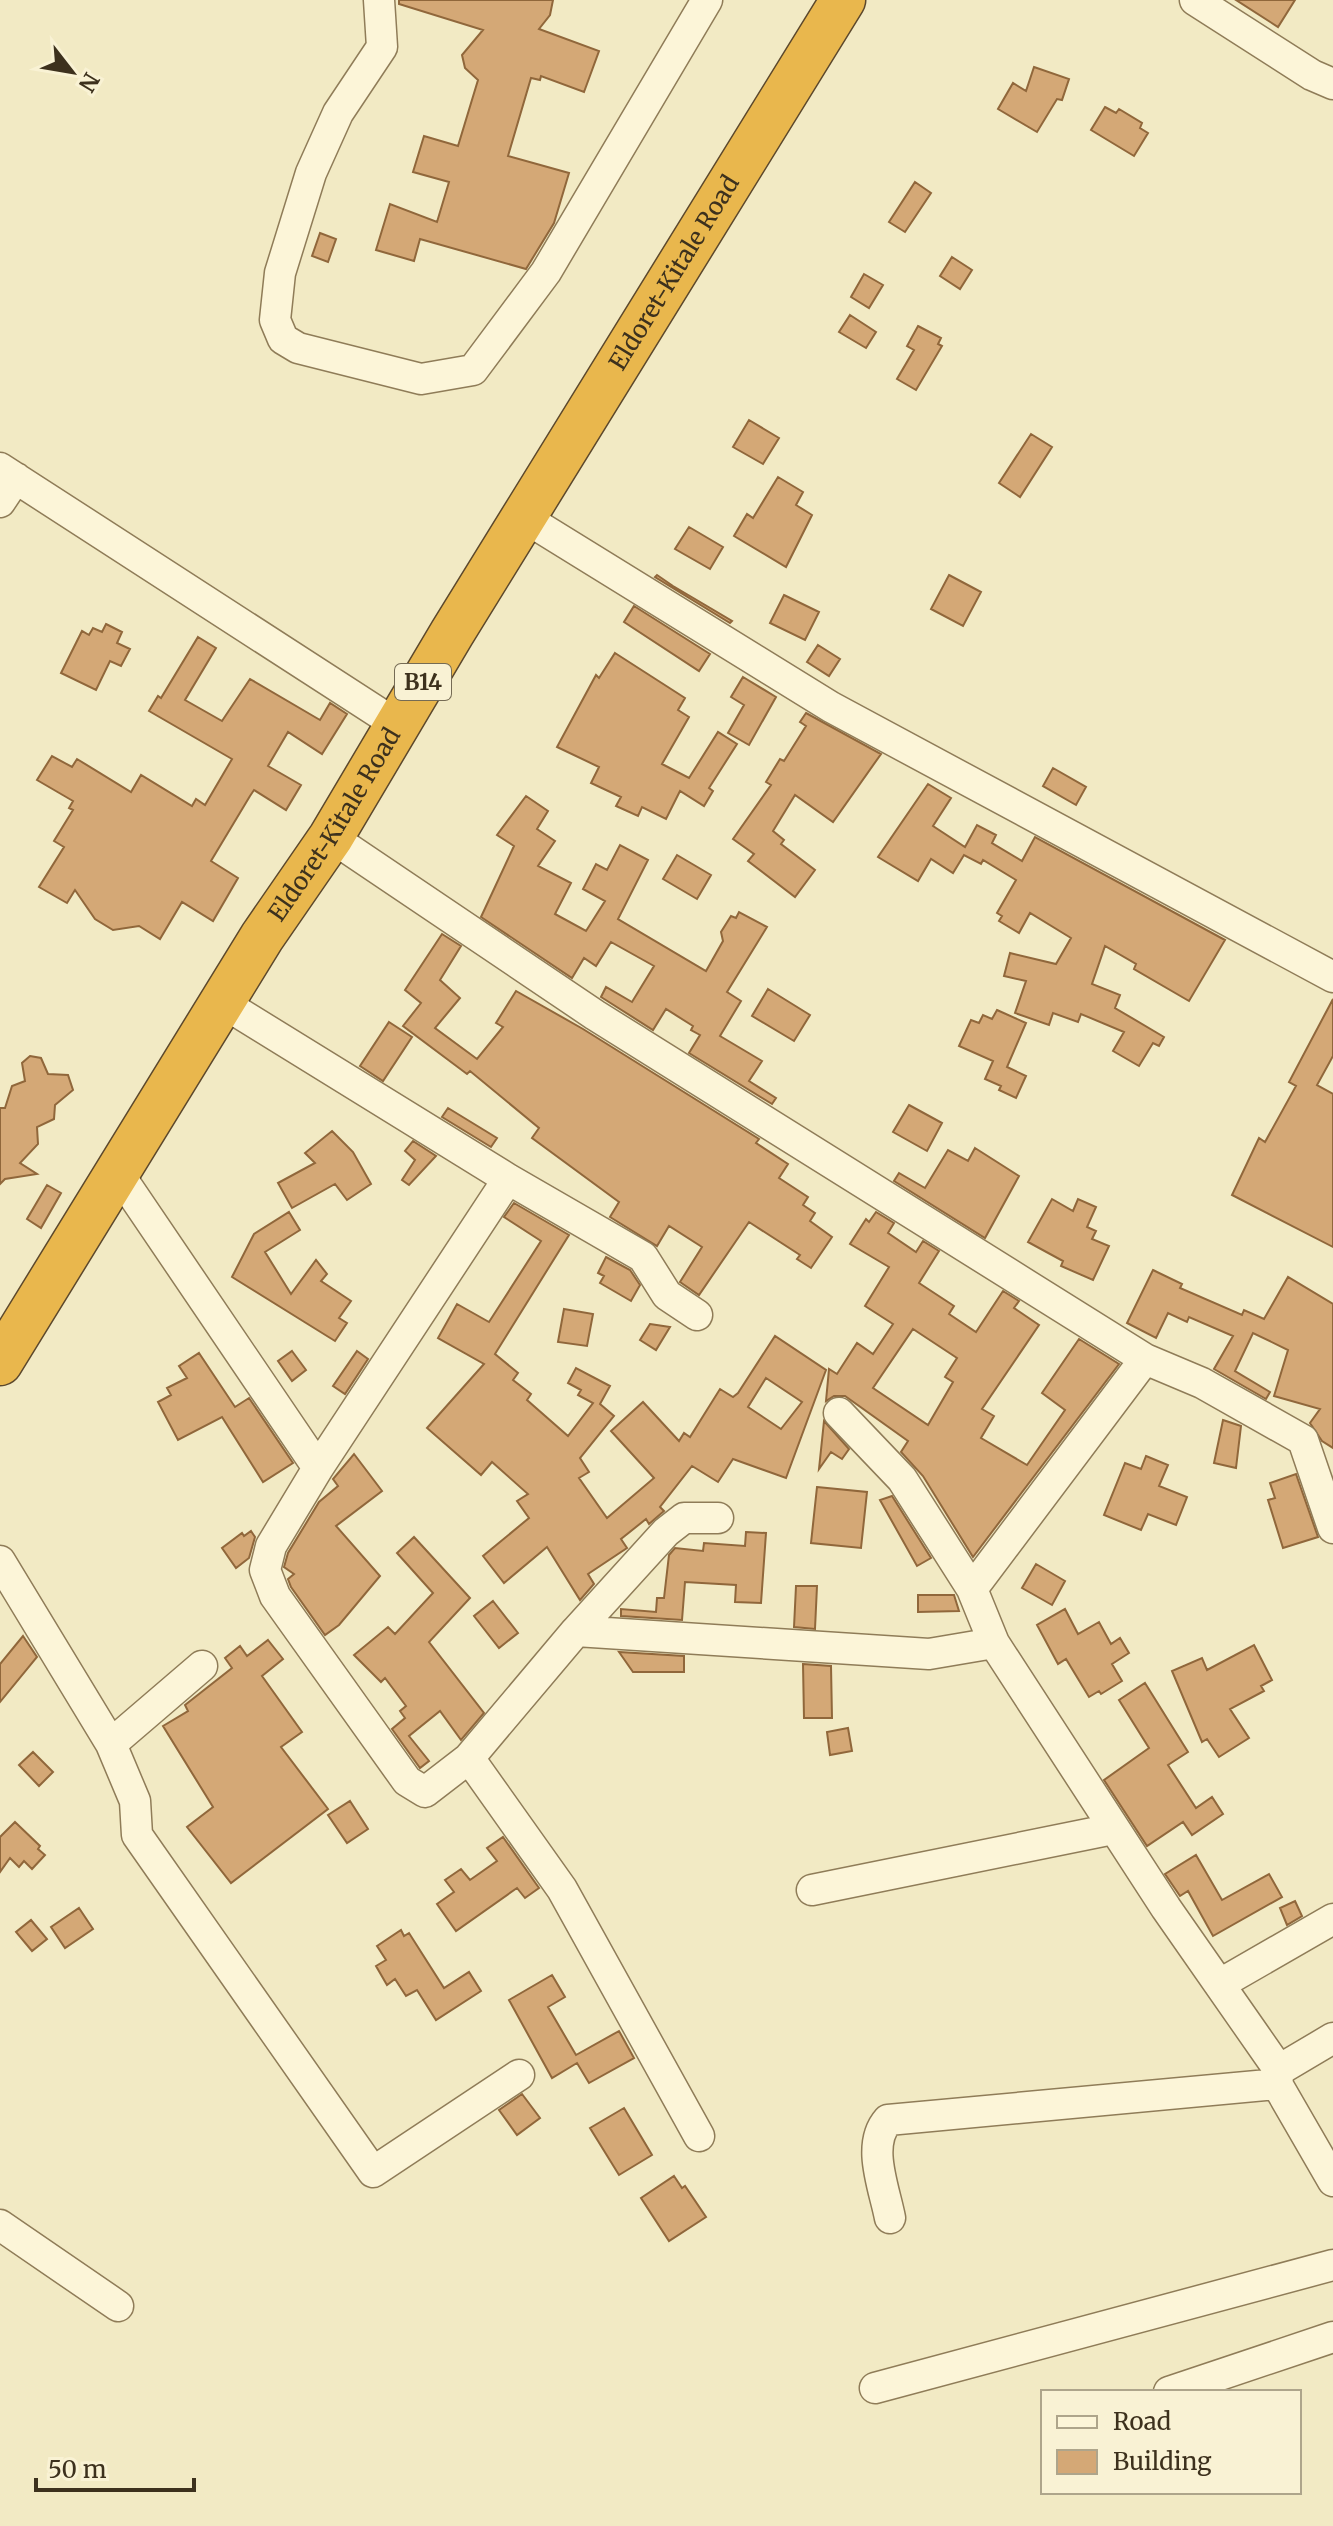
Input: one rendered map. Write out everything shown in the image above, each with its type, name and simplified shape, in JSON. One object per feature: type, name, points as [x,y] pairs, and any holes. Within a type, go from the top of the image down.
[{"type":"highway","name":"Eldoret-Kitale Road","points":[[0,1363],[223,1003],[331,837],[452,633],[843,0]]},
{"type":"street","points":[[379,0],[382,47],[338,113],[311,173],[280,273],[275,320],[283,339],[298,348],[421,379],[473,370],[553,260],[707,0]]},
{"type":"street","points":[[1195,0],[1312,75],[1333,84]]},
{"type":"street","points":[[5,483],[399,726]]},
{"type":"street","points":[[525,518],[831,707],[1333,977]]},
{"type":"street","points":[[331,837],[595,1015],[1145,1359],[1202,1383],[1303,1440],[1333,1528]]},
{"type":"street","points":[[223,1003],[508,1179],[643,1257],[667,1295],[697,1315]]},
{"type":"street","points":[[118,1173],[318,1468]]},
{"type":"street","points":[[508,1179],[318,1468],[271,1546],[265,1570],[275,1596],[407,1781],[425,1792],[469,1758],[576,1631],[666,1532],[684,1518],[718,1518]]},
{"type":"street","points":[[972,1589],[1145,1359]]},
{"type":"street","points":[[839,1413],[902,1479],[972,1589],[994,1643],[1278,2077],[1333,2181]]},
{"type":"street","points":[[0,1561],[111,1744],[135,1801],[137,1835],[373,2172],[519,2075]]},
{"type":"street","points":[[576,1631],[929,1654],[994,1643]]},
{"type":"street","points":[[111,1744],[202,1666]]},
{"type":"street","points":[[469,1758],[562,1889],[699,2136]]},
{"type":"street","points":[[812,1890],[1113,1829]]},
{"type":"street","points":[[1220,1984],[1333,1919]]},
{"type":"street","points":[[890,2218],[876,2147],[879,2130],[888,2120],[1278,2077],[1333,2038]]},
{"type":"street","points":[[0,2225],[118,2306]]},
{"type":"street","points":[[875,2388],[1333,2265]]},
{"type":"street","points":[[1175,2390],[1333,2337]]},
{"type":"building","points":[[399,0],[553,0],[550,15],[539,29],[599,51],[584,92],[541,76],[540,80],[531,78],[508,156],[569,173],[554,223],[526,269],[420,239],[414,261],[376,250],[390,204],[437,222],[449,182],[413,172],[424,136],[458,146],[478,80],[465,68],[462,55],[483,30],[399,4]]},
{"type":"building","points":[[1236,0],[1295,0],[1278,27]]},
{"type":"building","points":[[1034,67],[1069,79],[1062,100],[1057,99],[1037,132],[998,109],[1013,83],[1026,91]]},
{"type":"building","points":[[1105,107],[1116,113],[1119,109],[1142,123],[1140,128],[1148,133],[1134,156],[1091,130]]},
{"type":"building","points":[[915,182],[931,193],[905,232],[889,222]]},
{"type":"building","points":[[320,233],[336,239],[328,262],[312,256]]},
{"type":"building","points":[[952,257],[972,270],[960,289],[940,276]]},
{"type":"building","points":[[864,274],[883,285],[869,308],[851,297]]},
{"type":"building","points":[[850,315],[876,332],[866,348],[839,332]]},
{"type":"building","points":[[918,326],[941,338],[938,344],[942,346],[916,390],[897,379],[914,350],[907,346]]},
{"type":"building","points":[[749,420],[779,438],[763,464],[733,447]]},
{"type":"building","points":[[1031,434],[1052,447],[1020,497],[999,483]]},
{"type":"building","points":[[778,477],[803,492],[796,505],[812,515],[786,567],[734,536],[747,514],[753,518]]},
{"type":"building","points":[[689,527],[723,547],[710,569],[675,549]]},
{"type":"building","points":[[657,575],[732,621],[730,623],[655,577]]},
{"type":"building","points":[[949,575],[981,592],[963,626],[931,609]]},
{"type":"building","points":[[784,595],[819,612],[805,640],[770,623]]},
{"type":"building","points":[[634,606],[710,654],[699,671],[624,622]]},
{"type":"building","points":[[106,624],[122,632],[117,643],[130,649],[121,666],[110,661],[96,690],[61,673],[82,631],[89,635],[93,628],[102,632]]},
{"type":"building","points":[[198,637],[216,648],[185,700],[222,721],[250,679],[320,720],[330,703],[347,714],[322,754],[288,732],[268,766],[301,785],[286,810],[254,790],[250,796],[211,861],[238,878],[213,921],[182,902],[160,939],[139,926],[113,930],[95,919],[75,890],[67,903],[39,887],[64,847],[54,841],[73,810],[69,808],[73,801],[37,780],[52,756],[72,767],[77,759],[131,792],[141,775],[192,806],[196,799],[205,805],[232,759],[149,711],[158,696],[161,698]]},
{"type":"building","points":[[818,645],[840,659],[829,676],[807,662]]},
{"type":"building","points":[[615,653],[685,698],[678,710],[689,717],[662,764],[689,778],[718,732],[737,744],[709,788],[713,791],[704,806],[680,791],[666,819],[642,807],[638,816],[616,806],[621,797],[591,783],[599,767],[557,747],[596,675],[599,678]]},
{"type":"building","points":[[743,677],[776,697],[749,745],[728,733],[744,705],[731,697]]},
{"type":"building","points":[[806,713],[881,754],[833,822],[795,795],[773,831],[784,840],[781,844],[815,870],[795,897],[748,861],[754,854],[733,839],[771,785],[766,782],[780,759],[784,761],[806,726],[800,722]]},
{"type":"building","points":[[1053,768],[1086,787],[1076,805],[1043,786]]},
{"type":"building","points":[[928,784],[951,798],[933,826],[965,847],[977,825],[996,835],[992,843],[1022,861],[1035,837],[1225,940],[1189,1001],[1134,969],[1136,964],[1105,946],[1092,984],[1120,995],[1115,1008],[1164,1037],[1159,1046],[1153,1043],[1139,1066],[1113,1051],[1124,1032],[1081,1014],[1078,1022],[1053,1013],[1049,1025],[1015,1013],[1026,981],[1004,976],[1010,953],[1056,964],[1071,938],[1030,913],[1019,933],[999,921],[1002,916],[997,913],[1016,880],[983,860],[981,864],[964,855],[953,873],[931,859],[918,881],[878,857]]},
{"type":"building","points":[[526,796],[548,811],[537,829],[555,841],[538,866],[571,883],[555,914],[586,931],[605,901],[583,889],[596,864],[607,870],[620,845],[648,860],[618,919],[706,971],[723,941],[721,932],[731,916],[736,918],[739,912],[767,927],[727,992],[741,1001],[720,1036],[762,1061],[749,1081],[776,1098],[772,1104],[689,1053],[700,1035],[691,1030],[693,1026],[666,1009],[653,1030],[601,997],[606,987],[632,1002],[654,966],[611,942],[596,966],[584,958],[572,978],[481,917],[514,846],[497,835]]},
{"type":"building","points":[[677,855],[711,875],[697,899],[663,879]]},
{"type":"building","points":[[442,934],[461,946],[440,980],[460,998],[435,1028],[477,1059],[503,1027],[496,1023],[516,991],[759,1139],[756,1143],[788,1164],[779,1178],[808,1197],[803,1205],[815,1213],[810,1221],[832,1237],[811,1268],[797,1259],[800,1255],[749,1222],[699,1295],[680,1282],[702,1247],[669,1226],[657,1246],[610,1217],[619,1202],[532,1138],[539,1128],[470,1071],[467,1074],[403,1026],[421,1003],[405,990]]},
{"type":"building","points":[[768,989],[810,1015],[794,1041],[752,1016]]},
{"type":"building","points":[[1333,999],[1333,1056],[1317,1085],[1333,1094],[1333,1247],[1232,1195],[1259,1138],[1265,1142],[1296,1086],[1289,1082]]},
{"type":"building","points":[[997,1010],[1026,1023],[1007,1067],[1026,1076],[1016,1098],[985,1079],[993,1061],[959,1046],[971,1020],[979,1023],[983,1015],[992,1019]]},
{"type":"building","points":[[389,1022],[412,1037],[383,1081],[360,1066]]},
{"type":"building","points":[[30,1056],[41,1058],[48,1074],[68,1075],[73,1090],[55,1105],[54,1119],[37,1127],[38,1144],[20,1163],[37,1174],[5,1179],[0,1184],[0,1108],[5,1108],[12,1086],[25,1081],[22,1063]]},
{"type":"building","points":[[909,1105],[942,1123],[927,1151],[893,1132]]},
{"type":"building","points":[[448,1108],[497,1138],[491,1147],[442,1117]]},
{"type":"building","points":[[332,1131],[353,1152],[371,1184],[347,1200],[335,1184],[292,1208],[278,1183],[315,1163],[305,1153]]},
{"type":"building","points":[[413,1141],[436,1156],[409,1185],[402,1180],[415,1160],[405,1151]]},
{"type":"building","points":[[975,1148],[1019,1176],[985,1238],[894,1181],[899,1173],[925,1188],[948,1150],[968,1161]]},
{"type":"building","points":[[47,1185],[61,1193],[41,1228],[27,1219]]},
{"type":"building","points":[[1052,1199],[1073,1211],[1078,1199],[1096,1207],[1087,1227],[1096,1231],[1092,1239],[1109,1246],[1093,1280],[1061,1266],[1063,1261],[1028,1242]]},
{"type":"building","points":[[514,1203],[569,1235],[495,1354],[518,1373],[513,1380],[531,1394],[527,1400],[568,1436],[593,1403],[578,1395],[581,1390],[568,1383],[576,1368],[610,1386],[600,1404],[614,1416],[580,1458],[589,1472],[579,1478],[607,1518],[654,1478],[611,1431],[643,1402],[679,1441],[684,1433],[690,1437],[720,1389],[733,1397],[738,1393],[775,1336],[826,1370],[786,1478],[733,1459],[718,1482],[692,1466],[660,1507],[664,1511],[649,1524],[646,1519],[621,1539],[627,1548],[588,1574],[594,1584],[580,1600],[547,1547],[504,1583],[483,1556],[529,1518],[517,1501],[528,1494],[492,1462],[481,1475],[427,1428],[484,1364],[438,1338],[457,1304],[489,1322],[541,1241],[504,1217]],"holes":[[[766,1378],[802,1402],[781,1429],[748,1407]]]},
{"type":"building","points":[[289,1212],[300,1230],[265,1252],[291,1294],[316,1260],[327,1274],[321,1281],[351,1301],[339,1318],[347,1323],[335,1341],[232,1277],[254,1234]]},
{"type":"building","points":[[876,1212],[894,1223],[888,1233],[916,1252],[923,1241],[939,1251],[919,1283],[954,1306],[949,1314],[976,1332],[1003,1291],[1019,1301],[1014,1308],[1039,1325],[982,1409],[994,1416],[981,1438],[1027,1465],[1065,1410],[1042,1393],[1079,1339],[1119,1364],[973,1557],[923,1476],[901,1452],[908,1441],[845,1396],[834,1396],[826,1401],[829,1369],[837,1374],[857,1343],[873,1354],[893,1324],[865,1306],[889,1267],[850,1244],[866,1219],[869,1222]],"holes":[[[913,1329],[957,1358],[945,1377],[953,1382],[928,1425],[873,1388]]]},
{"type":"building","points":[[606,1257],[630,1270],[640,1285],[631,1301],[600,1283],[604,1276],[598,1273]]},
{"type":"building","points":[[1153,1270],[1182,1284],[1180,1288],[1242,1315],[1244,1310],[1264,1319],[1288,1277],[1333,1304],[1333,1448],[1322,1441],[1310,1423],[1320,1409],[1274,1396],[1288,1350],[1253,1333],[1235,1371],[1270,1392],[1266,1399],[1214,1369],[1233,1336],[1189,1317],[1187,1322],[1168,1313],[1156,1338],[1127,1323]]},
{"type":"building","points":[[564,1309],[593,1314],[587,1346],[558,1342]]},
{"type":"building","points":[[650,1324],[670,1327],[656,1350],[640,1340]]},
{"type":"building","points":[[292,1351],[306,1370],[292,1381],[278,1361]]},
{"type":"building","points":[[357,1351],[368,1359],[345,1394],[333,1386]]},
{"type":"building","points":[[199,1353],[235,1407],[249,1398],[293,1463],[263,1482],[222,1417],[178,1440],[158,1402],[171,1395],[167,1388],[187,1378],[179,1366]]},
{"type":"building","points":[[1223,1420],[1241,1426],[1236,1468],[1214,1463]]},
{"type":"building","points":[[824,1421],[849,1449],[842,1459],[831,1452],[819,1469]]},
{"type":"building","points":[[354,1454],[382,1491],[336,1526],[380,1576],[339,1625],[325,1635],[291,1587],[288,1579],[294,1574],[284,1567],[288,1553],[319,1502],[338,1486],[333,1479]]},
{"type":"building","points":[[1146,1456],[1168,1465],[1159,1486],[1187,1497],[1176,1525],[1148,1514],[1141,1530],[1104,1515],[1125,1463],[1141,1469]]},
{"type":"building","points":[[1296,1474],[1318,1537],[1283,1548],[1268,1500],[1275,1498],[1270,1483]]},
{"type":"building","points":[[817,1487],[867,1492],[861,1548],[811,1543]]},
{"type":"building","points":[[892,1496],[931,1558],[917,1566],[880,1500]]},
{"type":"building","points":[[251,1531],[255,1537],[249,1558],[236,1568],[222,1548],[242,1533],[244,1536]]},
{"type":"building","points":[[746,1532],[766,1533],[761,1603],[735,1602],[736,1585],[685,1582],[682,1620],[621,1616],[621,1609],[656,1612],[657,1598],[664,1598],[669,1555],[675,1548],[703,1551],[704,1543],[745,1546]]},
{"type":"building","points":[[414,1537],[470,1598],[429,1642],[484,1713],[461,1740],[440,1711],[409,1736],[429,1761],[420,1768],[392,1729],[405,1718],[400,1711],[406,1706],[385,1678],[381,1682],[354,1655],[388,1627],[395,1634],[433,1593],[397,1553]]},
{"type":"building","points":[[1036,1564],[1065,1581],[1052,1605],[1022,1588]]},
{"type":"building","points":[[796,1586],[817,1586],[815,1629],[794,1627]]},
{"type":"building","points":[[918,1595],[954,1595],[959,1611],[918,1612]]},
{"type":"building","points":[[493,1601],[518,1633],[499,1648],[474,1616]]},
{"type":"building","points":[[1065,1609],[1078,1634],[1099,1622],[1111,1644],[1120,1638],[1129,1653],[1112,1664],[1122,1681],[1101,1694],[1099,1691],[1089,1697],[1066,1659],[1058,1664],[1037,1625]]},
{"type":"building","points":[[23,1636],[37,1657],[0,1702],[0,1664]]},
{"type":"building","points":[[268,1640],[283,1659],[262,1676],[302,1732],[281,1747],[328,1809],[231,1883],[187,1827],[213,1807],[163,1726],[188,1711],[185,1705],[232,1668],[225,1658],[240,1646],[247,1656]]},
{"type":"building","points":[[1254,1645],[1272,1680],[1261,1686],[1264,1691],[1230,1709],[1249,1738],[1219,1757],[1207,1739],[1202,1742],[1172,1671],[1202,1658],[1207,1670]]},
{"type":"building","points":[[619,1652],[684,1656],[684,1672],[633,1672]]},
{"type":"building","points":[[803,1664],[831,1666],[832,1718],[804,1718]]},
{"type":"building","points":[[1145,1683],[1188,1752],[1168,1765],[1196,1808],[1212,1797],[1223,1814],[1192,1835],[1183,1822],[1147,1846],[1104,1780],[1149,1748],[1119,1700]]},
{"type":"building","points":[[848,1728],[852,1751],[830,1755],[827,1732]]},
{"type":"building","points":[[33,1752],[53,1772],[39,1786],[19,1765]]},
{"type":"building","points":[[350,1801],[368,1829],[347,1843],[328,1815]]},
{"type":"building","points":[[15,1822],[45,1855],[32,1869],[24,1861],[19,1867],[10,1858],[0,1872],[0,1837]]},
{"type":"building","points":[[503,1837],[539,1888],[525,1898],[517,1888],[456,1931],[437,1904],[454,1892],[445,1880],[461,1869],[470,1880],[497,1861],[487,1848]]},
{"type":"building","points":[[1196,1855],[1222,1900],[1269,1874],[1282,1897],[1213,1936],[1188,1891],[1180,1896],[1165,1874]]},
{"type":"building","points":[[1295,1901],[1302,1916],[1287,1925],[1280,1908]]},
{"type":"building","points":[[79,1908],[93,1929],[65,1948],[51,1927]]},
{"type":"building","points":[[31,1920],[47,1939],[32,1951],[16,1932]]},
{"type":"building","points":[[401,1930],[404,1936],[409,1933],[444,1988],[469,1972],[481,1991],[436,2020],[417,1990],[406,1996],[395,1979],[387,1985],[376,1966],[386,1960],[377,1946]]},
{"type":"building","points":[[552,1975],[565,1997],[548,2007],[576,2055],[619,2031],[634,2058],[589,2083],[577,2063],[552,2078],[509,2000]]},
{"type":"building","points":[[522,2094],[540,2118],[517,2135],[499,2110]]},
{"type":"building","points":[[624,2108],[652,2155],[619,2175],[590,2128]]},
{"type":"building","points":[[674,2176],[682,2188],[685,2186],[706,2217],[669,2241],[641,2198]]}]
